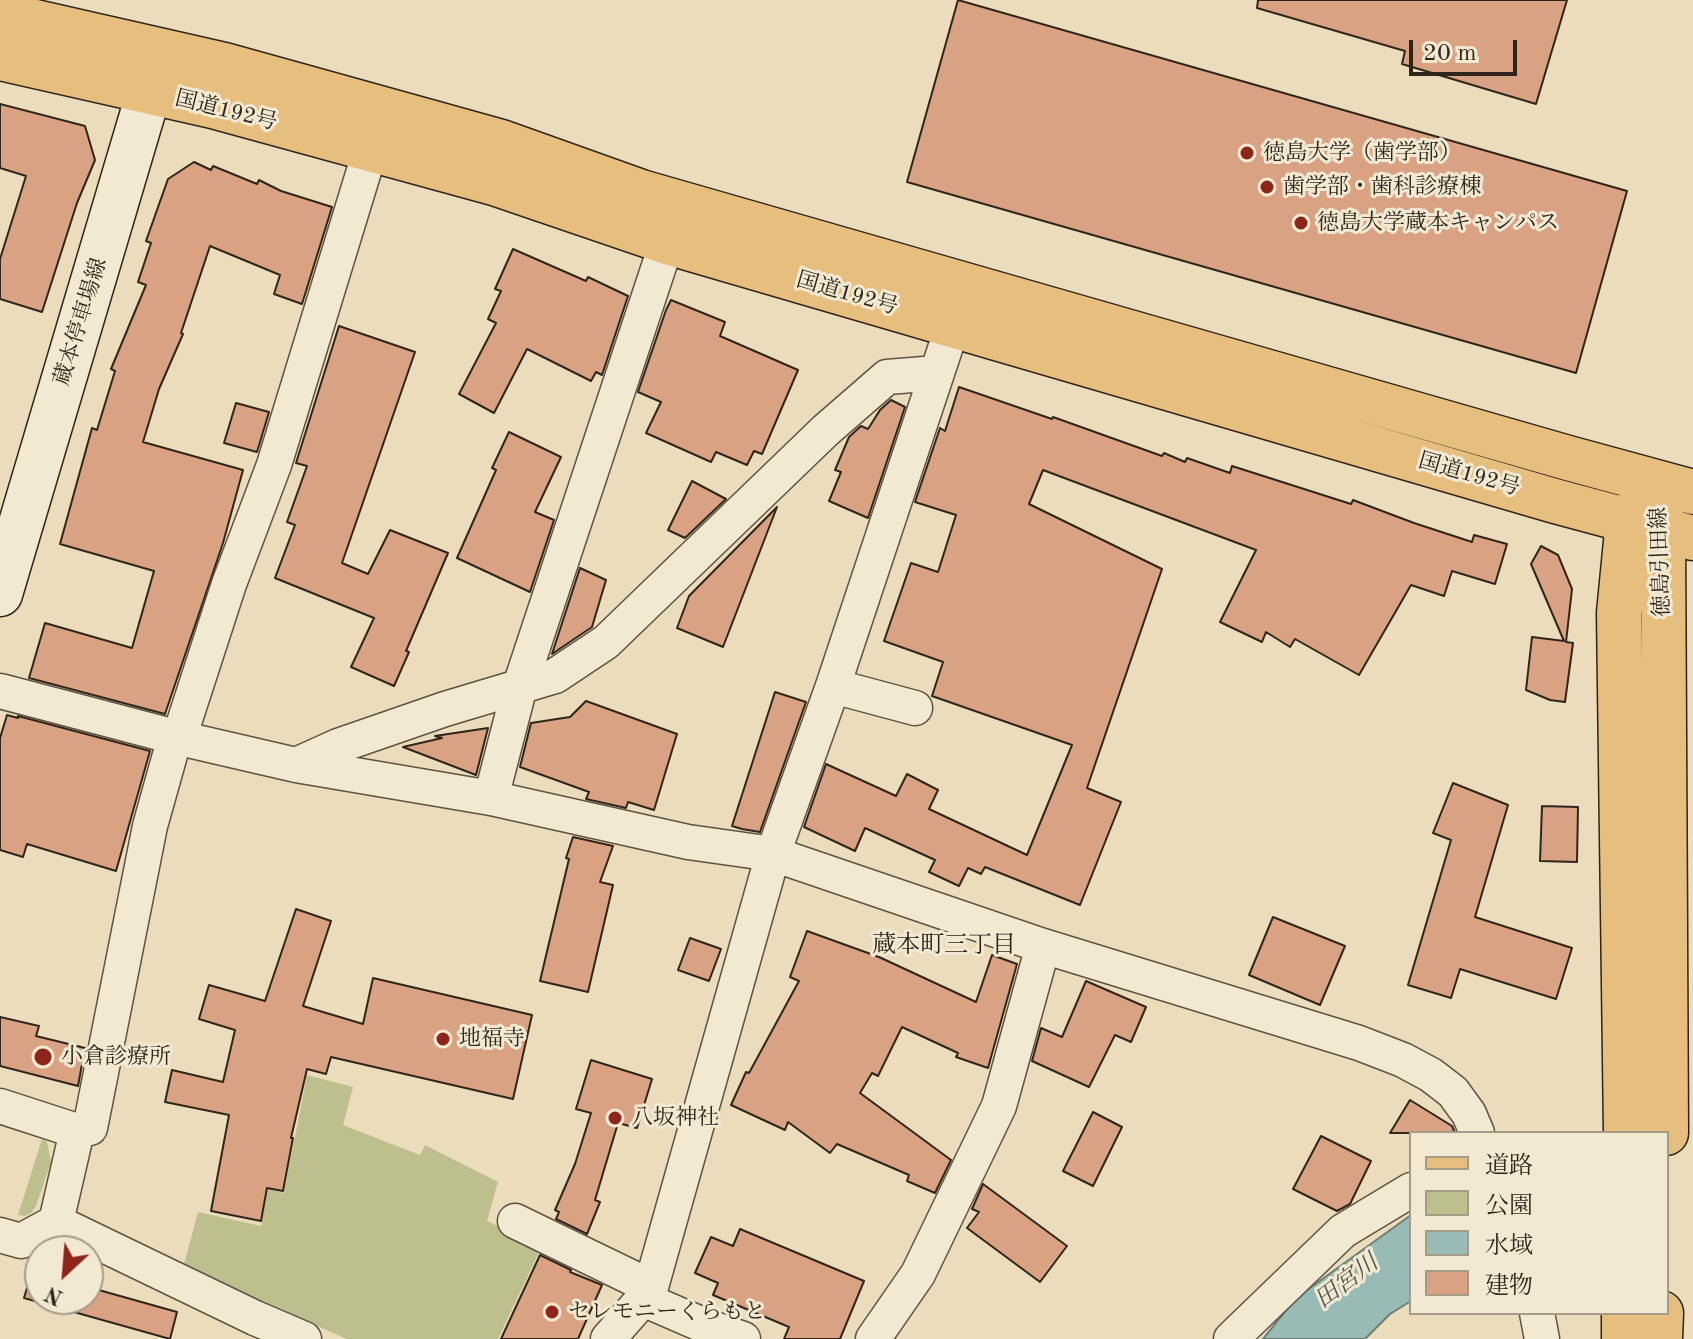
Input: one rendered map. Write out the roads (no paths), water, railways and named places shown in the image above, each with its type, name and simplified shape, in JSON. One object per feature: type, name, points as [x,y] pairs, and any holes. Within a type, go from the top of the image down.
[{"type":"main road","name":"国道192号","points":[[0,14],[224,65],[501,142],[641,192],[1675,487]]},
{"type":"main road","name":"蔵本停車場線","points":[[0,594],[149,92],[148,47]]},
{"type":"main road","name":"国道192号","points":[[0,58],[213,106],[371,148],[494,183],[667,242],[1661,530]]},
{"type":"main road","name":"徳島引田線","points":[[1626,1131],[1619,613],[1661,530],[1675,487]]},
{"type":"main road","name":"徳島引田線","points":[[1661,530],[1666,1131]]},
{"type":"main road","points":[[1624,1315],[1624,1339]]},
{"type":"main road","points":[[1660,1339],[1661,1315]]},
{"type":"street","points":[[0,1106],[77,1131],[90,1128],[150,826],[229,584],[274,465],[371,148]]},
{"type":"street","points":[[491,798],[520,686],[667,242]]},
{"type":"street","points":[[608,1339],[647,1293],[773,854],[833,686],[953,325]]},
{"type":"street","points":[[296,765],[351,741],[555,676],[606,642],[826,430],[887,377],[937,373]]},
{"type":"street","points":[[833,686],[915,708]]},
{"type":"street","points":[[0,691],[177,738],[296,765],[491,798],[688,842],[773,854],[1043,946],[1359,1043],[1403,1060],[1431,1075],[1453,1092],[1469,1114],[1476,1131]]},
{"type":"street","points":[[873,1339],[918,1274],[999,1106],[1043,946]]},
{"type":"street","points":[[0,1235],[21,1241],[56,1222],[77,1131]]},
{"type":"street","points":[[1231,1339],[1343,1231],[1409,1191]]},
{"type":"street","points":[[515,1221],[703,1325],[743,1339]]},
{"type":"street","points":[[56,1222],[304,1339]]},
{"type":"street","points":[[1537,1315],[1542,1339]]},
{"type":"water","name":"田宮川","points":[[1409,1216],[1409,1302],[1390,1314],[1365,1339],[1263,1339],[1296,1298]]},
{"type":"place","name":"徳島大学（歯学部）","points":[[1247,153]]},
{"type":"place","name":"歯学部・歯科診療棟","points":[[1267,187]]},
{"type":"place","name":"徳島大学蔵本キャンパス","points":[[1301,223]]},
{"type":"place","name":"地福寺","points":[[443,1039]]},
{"type":"place","name":"小倉診療所","points":[[43,1057]]},
{"type":"place","name":"八坂神社","points":[[615,1118]]},
{"type":"place","name":"セレモニーくらもと","points":[[552,1312]]},
{"type":"district","name":"蔵本町三丁目","points":[[944,946]]}]
